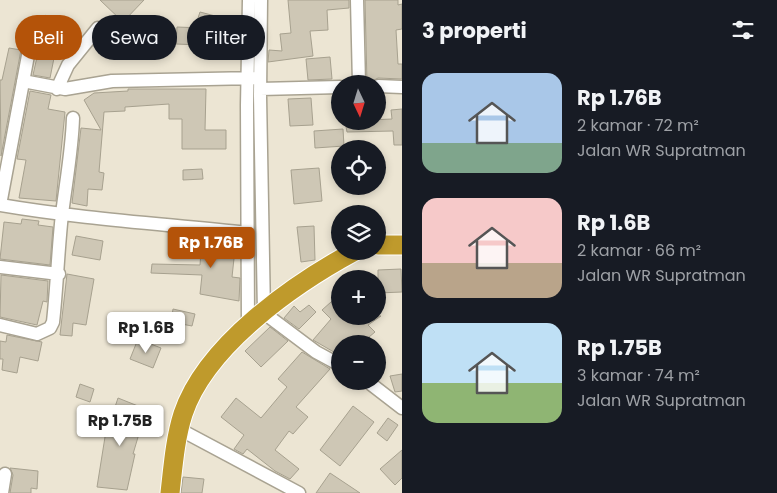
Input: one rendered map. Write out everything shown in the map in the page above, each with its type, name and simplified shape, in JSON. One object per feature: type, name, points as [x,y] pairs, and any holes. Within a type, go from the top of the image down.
[{"type":"highway","points":[[386,245],[402,245]]},
{"type":"highway","points":[[170,493],[179,429],[200,378],[221,351],[248,324],[312,277],[340,260]]},
{"type":"street","points":[[249,0],[256,82],[264,313],[316,352],[331,361]]},
{"type":"street","points":[[248,324],[248,233],[261,0]]},
{"type":"street","points":[[357,0],[359,75]]},
{"type":"street","points":[[57,89],[68,65],[92,35]]},
{"type":"street","points":[[27,60],[0,205],[62,216],[97,217],[248,233]]},
{"type":"street","points":[[23,81],[42,83],[57,89],[112,81],[256,82],[331,86]]},
{"type":"street","points":[[386,86],[402,87]]},
{"type":"street","points":[[0,326],[37,334],[50,328],[59,274],[62,216],[72,143],[73,118]]},
{"type":"street","points":[[0,267],[59,274]]},
{"type":"street","points":[[378,390],[402,408]]},
{"type":"street","points":[[179,429],[300,493]]},
{"type":"street","points":[[2,493],[6,474]]},
{"type":"building","points":[[100,0],[144,0],[130,15],[116,15]]},
{"type":"building","points":[[288,0],[349,0],[349,8],[327,10],[328,30],[310,31],[313,56],[268,62],[269,50],[282,51],[280,34],[291,33]]},
{"type":"building","points":[[365,0],[398,0],[398,5],[402,4],[402,29],[396,30],[398,64],[402,64],[402,79],[386,78],[386,75],[367,75]]},
{"type":"building","points":[[200,12],[211,15],[199,15]]},
{"type":"building","points":[[177,27],[187,27],[187,44],[177,44]]},
{"type":"building","points":[[9,48],[15,49],[15,60],[19,60],[1,156],[0,80],[2,80]]},
{"type":"building","points":[[330,57],[331,79],[308,80],[306,59]]},
{"type":"building","points":[[36,60],[54,60],[50,78],[33,75]]},
{"type":"building","points":[[128,89],[206,89],[205,130],[226,130],[226,149],[182,149],[182,119],[169,119],[169,104],[125,107],[125,111],[104,112],[99,172],[104,173],[102,190],[88,189],[87,206],[72,203],[81,128],[101,130],[84,100],[94,93],[128,91]]},
{"type":"building","points":[[30,91],[51,95],[48,109],[65,112],[56,201],[19,198],[26,160],[17,159]]},
{"type":"building","points":[[311,98],[313,125],[290,126],[288,99]]},
{"type":"building","points":[[402,109],[402,145],[394,145],[393,131],[347,132],[347,130],[386,130],[386,119],[392,119],[391,110]]},
{"type":"building","points":[[343,130],[344,140],[331,140],[331,147],[315,148],[314,131]]},
{"type":"building","points":[[319,168],[322,201],[294,204],[291,170]]},
{"type":"building","points":[[202,169],[203,179],[183,180],[183,170]]},
{"type":"building","points":[[22,219],[39,221],[38,225],[53,227],[50,265],[0,259],[4,222],[21,224]]},
{"type":"building","points":[[314,226],[315,260],[301,262],[297,227]]},
{"type":"building","points":[[76,236],[103,241],[100,260],[72,255]]},
{"type":"building","points":[[202,237],[236,240],[232,277],[240,278],[239,301],[200,294],[202,275],[151,273],[152,264],[200,265]]},
{"type":"building","points":[[401,269],[402,292],[386,293],[386,270],[378,270]]},
{"type":"building","points":[[67,274],[94,279],[86,325],[73,323],[72,336],[60,335]]},
{"type":"building","points":[[1,275],[48,281],[47,302],[43,301],[37,325],[0,317]]},
{"type":"building","points":[[331,302],[331,319],[322,310]]},
{"type":"building","points":[[309,305],[316,312],[299,329],[284,318],[294,306],[300,312]]},
{"type":"building","points":[[173,309],[195,314],[192,326],[171,322]]},
{"type":"building","points":[[331,319],[331,325],[368,325],[375,332],[371,335],[331,335],[331,350],[313,340]]},
{"type":"building","points":[[270,327],[288,341],[261,367],[245,351]]},
{"type":"building","points":[[7,335],[42,342],[38,361],[20,357],[17,373],[2,370],[3,359],[0,359],[0,341],[6,342]]},
{"type":"building","points":[[138,339],[161,348],[153,368],[130,359]]},
{"type":"building","points":[[302,352],[330,369],[296,407],[308,417],[293,434],[289,431],[275,450],[299,469],[290,479],[275,471],[247,449],[243,454],[234,449],[244,435],[221,417],[236,398],[261,418],[287,387],[278,379]]},
{"type":"building","points":[[402,374],[402,391],[395,392],[390,376]]},
{"type":"building","points":[[80,384],[94,389],[90,402],[76,397]]},
{"type":"building","points":[[118,398],[143,408],[136,426],[141,427],[133,454],[135,454],[127,490],[97,487],[105,437]]},
{"type":"building","points":[[353,406],[374,422],[340,466],[320,450]]},
{"type":"building","points":[[388,418],[398,425],[387,441],[377,433]]},
{"type":"building","points":[[402,450],[402,478],[395,485],[380,469]]},
{"type":"building","points":[[10,468],[38,471],[37,489],[31,488],[31,493],[10,493],[13,475]]},
{"type":"building","points":[[330,473],[360,493],[316,493]]},
{"type":"building","points":[[183,477],[204,479],[202,493],[181,493]]}]
